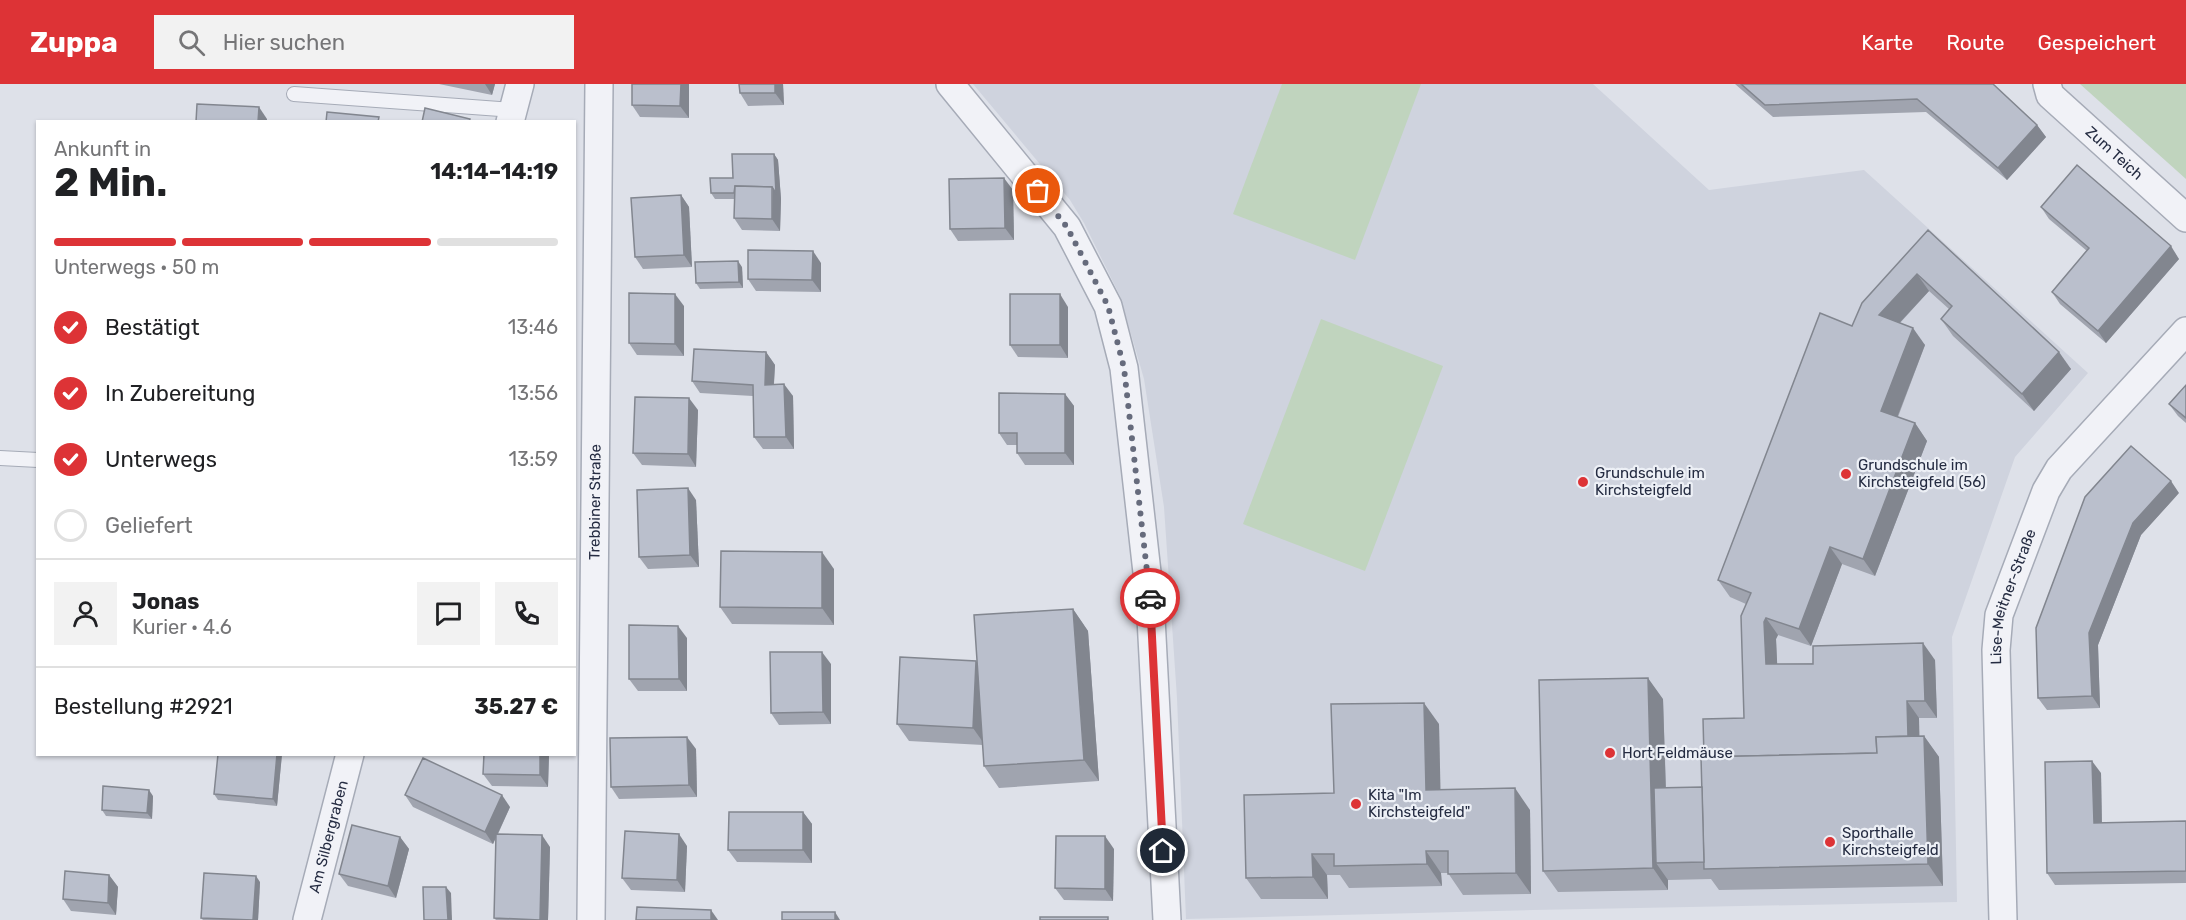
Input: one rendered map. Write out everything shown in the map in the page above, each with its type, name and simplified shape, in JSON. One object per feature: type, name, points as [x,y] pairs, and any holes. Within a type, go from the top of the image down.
[{"type":"street","points":[[511,116],[520,84]]},
{"type":"street","name":"Trebbiner Straße","points":[[591,920],[599,84]]},
{"type":"street","points":[[950,84],[1067,227],[1108,306],[1124,368],[1150,599],[1167,920]]},
{"type":"street","name":"Zum Teich","points":[[2047,84],[2050,95],[2186,218]]},
{"type":"street","name":"Lise-Meitner-Straße","points":[[2002,920],[1996,650],[1999,615],[2046,491],[2059,469],[2186,331]]},
{"type":"street","name":"Am Silbergraben","points":[[307,920],[349,756]]},
{"type":"lane","points":[[294,94],[511,116]]},
{"type":"lane","points":[[0,458],[36,460]]},
{"type":"shaded area","name":"Grundschule im Kirchsteigfeld","points":[[973,84],[1593,84],[1709,190],[1864,170],[2088,373],[2015,457],[1952,637],[1957,902],[1186,919],[1177,698],[1164,507],[1144,379],[1120,296],[1084,223],[1070,200]]},
{"type":"green space","points":[[1282,84],[1421,84],[1355,260],[1233,214]]},
{"type":"green space","points":[[2080,84],[2186,84],[2186,179]]},
{"type":"green space","points":[[1321,319],[1443,366],[1365,571],[1243,524]]},
{"type":"building","points":[[632,84],[681,84],[680,106],[632,105]]},
{"type":"building","points":[[739,84],[775,84],[775,93],[740,93]]},
{"type":"building","points":[[1741,84],[1993,84],[2037,125],[1998,168],[1917,99],[1765,105]]},
{"type":"building","points":[[197,104],[259,107],[258,120],[196,120]]},
{"type":"building","points":[[425,108],[470,119],[470,120],[422,120]]},
{"type":"building","points":[[327,112],[379,117],[378,120],[326,120]]},
{"type":"building","points":[[732,154],[774,154],[776,193],[772,187],[735,186],[734,193],[711,193],[710,178],[733,178]]},
{"type":"building","points":[[2077,165],[2171,246],[2098,331],[2052,292],[2089,248],[2041,207]]},
{"type":"building","points":[[1004,178],[1005,228],[950,229],[949,179]]},
{"type":"building","points":[[735,186],[772,187],[772,219],[734,218]]},
{"type":"building","points":[[681,195],[684,255],[635,257],[631,198]]},
{"type":"building","name":"Grundschule im Kirchsteigfeld (56)","points":[[1928,230],[2059,352],[2022,394],[1941,319],[1952,306],[1917,274],[1879,315],[1913,328],[1881,411],[1915,423],[1863,559],[1830,547],[1799,629],[1766,618],[1764,622],[1766,664],[1813,664],[1813,646],[1923,643],[1925,701],[1907,701],[1908,736],[1876,737],[1877,753],[1704,757],[1703,719],[1744,718],[1741,616],[1751,593],[1718,580],[1820,313],[1852,326],[1862,303]]},
{"type":"building","points":[[748,250],[813,251],[812,280],[748,279]]},
{"type":"building","points":[[738,261],[739,282],[696,283],[695,262]]},
{"type":"building","points":[[629,293],[675,294],[675,344],[629,343]]},
{"type":"building","points":[[1010,294],[1060,294],[1060,345],[1010,345]]},
{"type":"building","points":[[694,349],[766,352],[765,385],[784,384],[786,437],[754,437],[753,385],[692,381]]},
{"type":"building","points":[[2186,385],[2186,418],[2169,404]]},
{"type":"building","points":[[999,393],[1065,394],[1065,453],[1017,453],[1017,433],[999,433]]},
{"type":"building","points":[[635,397],[689,398],[688,454],[633,453]]},
{"type":"building","points":[[2131,446],[2171,481],[2133,523],[2089,633],[2092,696],[2038,698],[2036,628],[2085,497]]},
{"type":"building","points":[[688,488],[690,555],[639,557],[637,490]]},
{"type":"building","points":[[721,551],[822,552],[822,608],[720,607]]},
{"type":"building","points":[[1073,609],[1084,760],[984,766],[974,615]]},
{"type":"building","points":[[629,625],[678,626],[679,679],[629,679]]},
{"type":"building","points":[[770,652],[822,652],[823,712],[771,713]]},
{"type":"building","points":[[900,657],[976,661],[973,728],[897,724]]},
{"type":"building","name":"Hort Feldmäuse","points":[[1648,678],[1653,868],[1543,871],[1539,680]]},
{"type":"building","name":"Kita \"Im Kirchsteigfeld\"","points":[[1424,703],[1426,790],[1515,788],[1516,873],[1448,874],[1448,851],[1426,851],[1427,864],[1334,866],[1334,854],[1312,854],[1313,877],[1246,878],[1244,795],[1334,793],[1331,704]]},
{"type":"building","name":"Sporthalle Kirchsteigfeld","points":[[1924,736],[1928,864],[1704,869],[1701,757],[1877,753],[1876,737]]},
{"type":"building","points":[[687,737],[689,785],[611,787],[610,738]]},
{"type":"building","points":[[218,756],[277,756],[273,799],[214,794]]},
{"type":"building","points":[[484,756],[540,756],[540,775],[483,774]]},
{"type":"building","points":[[423,758],[502,795],[485,832],[405,795]]},
{"type":"building","points":[[2092,761],[2094,823],[2186,821],[2186,871],[2047,873],[2045,762]]},
{"type":"building","points":[[103,786],[149,790],[147,813],[102,810]]},
{"type":"building","points":[[1702,787],[1704,862],[1656,863],[1654,788]]},
{"type":"building","points":[[729,812],[803,812],[803,850],[728,850]]},
{"type":"building","points":[[352,825],[400,837],[388,886],[339,874]]},
{"type":"building","points":[[625,831],[679,834],[677,880],[622,878]]},
{"type":"building","points":[[496,834],[542,835],[540,920],[494,918]]},
{"type":"building","points":[[1056,836],[1105,836],[1105,889],[1055,888]]},
{"type":"building","points":[[65,871],[109,875],[108,903],[63,899]]},
{"type":"building","points":[[204,873],[256,876],[253,920],[201,918]]},
{"type":"building","points":[[423,887],[446,887],[448,920],[424,920]]},
{"type":"building","points":[[637,907],[711,910],[711,920],[636,920]]},
{"type":"building","points":[[782,912],[835,912],[835,920],[782,920]]},
{"type":"building","points":[[1040,917],[1108,917],[1108,920],[1040,920]]},
{"type":"way so far","points":[[1038,191],[1067,227],[1108,306],[1124,368],[1150,598]]},
{"type":"place","name":"Grundschule im Kirchsteigfeld (56)","points":[[1846,474]]},
{"type":"place","name":"Grundschule im Kirchsteigfeld","points":[[1583,482]]},
{"type":"place","name":"Hort Feldmäuse","points":[[1610,753]]},
{"type":"place","name":"Kita \"Im Kirchsteigfeld\"","points":[[1356,804]]},
{"type":"place","name":"Sporthalle Kirchsteigfeld","points":[[1830,842]]},
{"type":"route","points":[[1150,598],[1163,851]]}]
